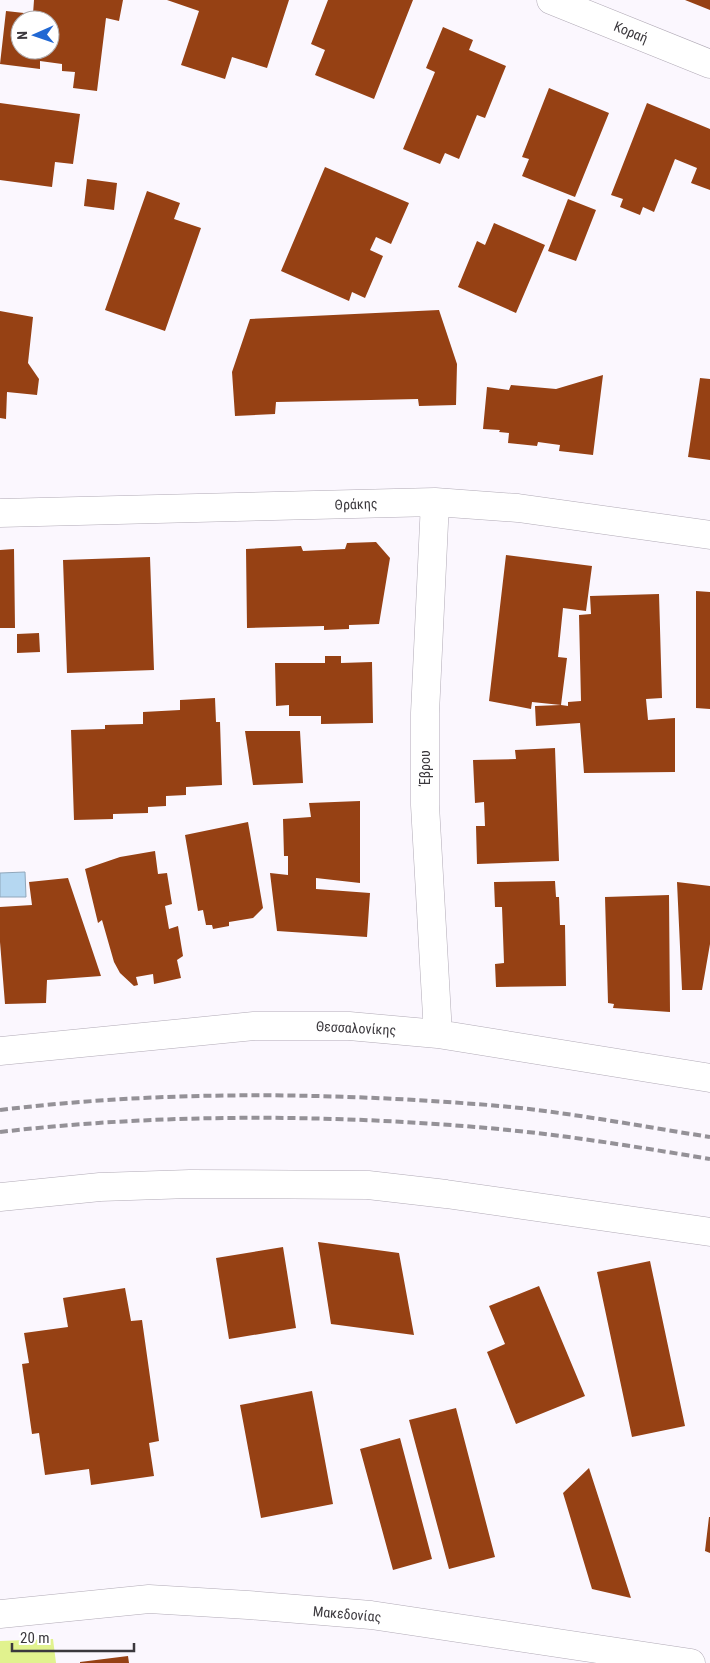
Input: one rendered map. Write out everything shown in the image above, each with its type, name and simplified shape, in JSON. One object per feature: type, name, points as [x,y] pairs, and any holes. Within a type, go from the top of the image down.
[{"type":"street","name":"Κοραή","points":[[551,0],[710,64]]},
{"type":"street","name":"Θράκης","points":[[0,513],[435,502],[518,508],[710,535]]},
{"type":"street","name":"Έβρου","points":[[435,502],[425,750],[425,804],[438,1034]]},
{"type":"street","name":"Θεσσαλονίκης","points":[[0,1051],[254,1026],[349,1026],[438,1034],[710,1078]]},
{"type":"street","points":[[0,1197],[100,1187],[190,1184],[368,1185],[446,1194],[710,1232]]},
{"type":"street","name":"Μακεδονίας","points":[[0,1614],[149,1599],[248,1605],[371,1615],[691,1663]]},
{"type":"green space","points":[[53,1639],[56,1663],[0,1663],[0,1641]]},
{"type":"water","points":[[25,872],[26,897],[0,897],[0,873]]},
{"type":"building","points":[[34,0],[123,0],[119,21],[106,18],[97,91],[73,88],[75,72],[62,71],[62,64],[40,61],[40,69],[0,64],[6,11],[10,11],[10,60],[60,60],[60,10],[33,10]]},
{"type":"building","points":[[167,0],[289,0],[267,68],[232,57],[225,79],[181,65],[199,11]]},
{"type":"building","points":[[328,0],[413,0],[374,99],[315,75],[325,50],[311,44]]},
{"type":"building","points":[[685,0],[710,0],[710,10]]},
{"type":"building","points":[[443,27],[473,40],[469,50],[506,66],[485,118],[477,115],[459,159],[445,153],[440,164],[403,149],[435,72],[426,68]]},
{"type":"building","points":[[549,88],[609,113],[575,197],[522,176],[529,159],[522,157]]},
{"type":"building","points":[[0,103],[80,114],[73,164],[55,162],[52,187],[0,180]]},
{"type":"building","points":[[647,103],[710,129],[710,190],[691,183],[697,168],[675,159],[654,212],[643,207],[640,215],[620,207],[623,199],[611,195]]},
{"type":"building","points":[[325,167],[409,203],[391,244],[376,237],[370,250],[383,256],[365,298],[352,292],[349,301],[281,271]]},
{"type":"building","points":[[87,179],[117,183],[114,210],[84,206]]},
{"type":"building","points":[[147,191],[180,203],[174,219],[201,228],[165,331],[105,310]]},
{"type":"building","points":[[568,199],[596,210],[576,261],[548,251]]},
{"type":"building","points":[[494,223],[545,245],[516,313],[458,287],[477,241],[485,245]]},
{"type":"building","points":[[439,310],[457,364],[456,405],[419,406],[418,399],[276,402],[275,414],[235,416],[232,372],[250,319]]},
{"type":"building","points":[[0,311],[33,317],[28,363],[39,379],[37,395],[7,392],[6,419],[0,418]]},
{"type":"building","points":[[603,375],[593,455],[559,451],[560,445],[538,442],[537,446],[508,443],[509,433],[499,432],[500,430],[483,429],[487,387],[509,390],[511,385],[556,389]]},
{"type":"building","points":[[700,378],[710,379],[710,460],[688,457]]},
{"type":"building","points":[[376,542],[390,558],[379,624],[349,625],[349,629],[324,630],[324,626],[247,628],[246,549],[301,546],[303,551],[345,549],[347,543]]},
{"type":"building","points":[[14,549],[15,628],[0,628],[0,550]]},
{"type":"building","points":[[506,555],[592,566],[586,611],[563,608],[558,657],[567,658],[561,705],[532,702],[531,709],[489,701]]},
{"type":"building","points":[[150,557],[154,670],[67,673],[63,560]]},
{"type":"building","points":[[696,591],[710,592],[710,709],[696,708]]},
{"type":"building","points":[[659,594],[662,698],[646,699],[648,720],[675,718],[675,772],[584,773],[580,723],[536,726],[535,706],[568,706],[568,702],[581,701],[579,615],[591,614],[590,596]]},
{"type":"building","points":[[39,633],[40,652],[17,653],[17,634]]},
{"type":"building","points":[[325,656],[341,656],[341,663],[372,662],[373,723],[321,724],[321,716],[289,716],[289,705],[276,706],[275,663],[325,663]]},
{"type":"building","points":[[215,698],[216,722],[220,722],[222,785],[186,787],[186,795],[166,796],[166,806],[148,807],[148,813],[113,814],[113,819],[74,820],[71,730],[105,729],[105,725],[143,724],[143,712],[180,710],[180,700]]},
{"type":"building","points":[[245,731],[300,731],[303,783],[253,785]]},
{"type":"building","points":[[555,748],[559,861],[477,864],[476,826],[485,826],[484,802],[475,803],[473,760],[516,759],[515,750]]},
{"type":"building","points":[[360,801],[360,883],[316,878],[316,889],[370,893],[367,937],[277,931],[270,873],[288,875],[288,856],[284,856],[283,819],[311,817],[309,803]]},
{"type":"building","points":[[248,822],[263,908],[253,918],[229,922],[229,926],[213,929],[212,925],[206,925],[203,910],[198,911],[185,835]]},
{"type":"building","points":[[155,851],[158,874],[167,873],[172,904],[165,906],[169,929],[178,926],[183,956],[177,960],[181,978],[154,984],[153,974],[136,977],[138,985],[134,986],[120,973],[114,962],[102,920],[98,923],[85,869],[120,857]]},
{"type":"building","points":[[68,878],[101,976],[47,980],[46,1003],[5,1004],[0,942],[0,907],[32,905],[29,882]]},
{"type":"building","points":[[555,881],[556,897],[559,897],[560,925],[565,925],[566,986],[496,987],[495,964],[504,963],[502,907],[495,907],[494,882]]},
{"type":"building","points":[[677,882],[710,886],[710,944],[702,990],[682,990]]},
{"type":"building","points":[[669,895],[670,1012],[613,1008],[614,1004],[608,1003],[605,897]]},
{"type":"building","points":[[318,1242],[399,1253],[414,1335],[331,1324]]},
{"type":"building","points":[[283,1247],[296,1328],[229,1339],[216,1258]]},
{"type":"building","points":[[650,1261],[685,1426],[632,1437],[597,1272]]},
{"type":"building","points":[[539,1286],[585,1396],[516,1424],[487,1352],[505,1344],[489,1306]]},
{"type":"building","points":[[125,1288],[131,1321],[142,1320],[159,1441],[149,1443],[154,1476],[91,1485],[89,1469],[45,1475],[39,1433],[32,1434],[22,1364],[29,1363],[24,1333],[68,1327],[63,1298]]},
{"type":"building","points":[[312,1391],[333,1504],[261,1518],[240,1405]]},
{"type":"building","points":[[456,1408],[495,1557],[449,1569],[409,1420]]},
{"type":"building","points":[[400,1438],[432,1559],[393,1570],[360,1449]]},
{"type":"building","points":[[589,1468],[631,1598],[592,1589],[563,1493]]},
{"type":"building","points":[[710,1517],[710,1553],[705,1551]]},
{"type":"building","points":[[128,1656],[129,1663],[80,1663],[80,1662]]},
{"type":"railway","points":[[0,1110],[118,1099],[237,1095],[356,1097],[504,1106],[710,1137]]},
{"type":"railway","points":[[0,1132],[58,1126],[177,1119],[298,1118],[358,1120],[475,1127],[563,1136],[710,1159]]}]
